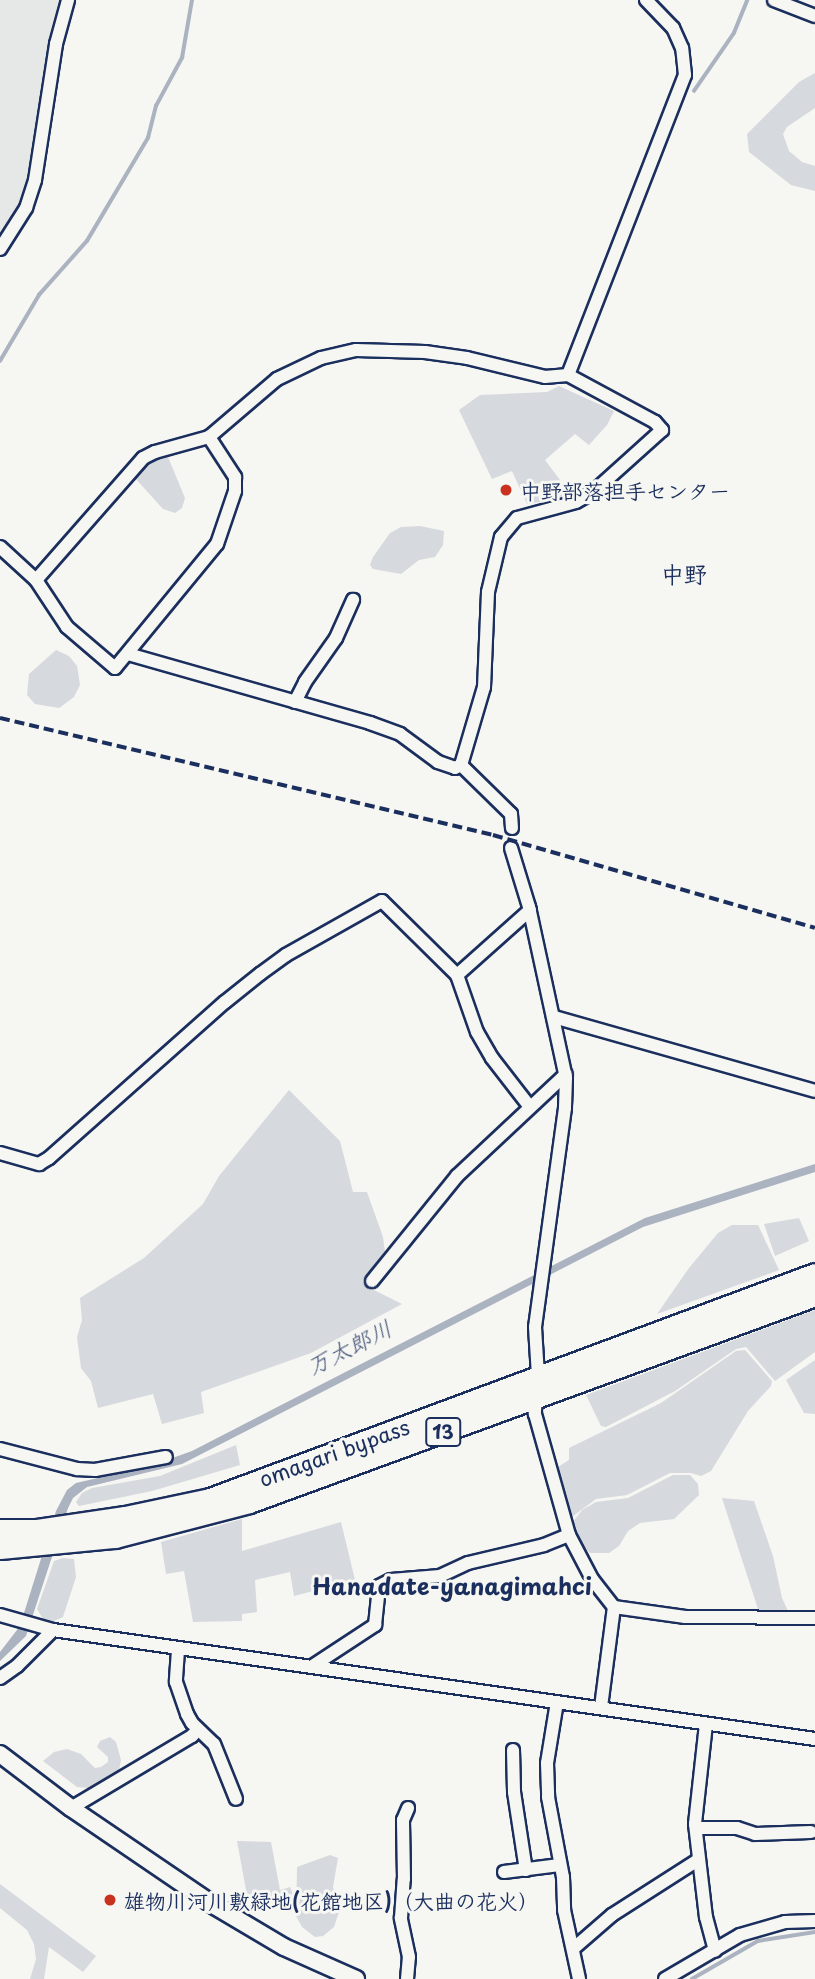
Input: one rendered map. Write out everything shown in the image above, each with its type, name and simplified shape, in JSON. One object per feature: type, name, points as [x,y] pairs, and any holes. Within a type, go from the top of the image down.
[{"type":"highway","name":"omagari bypass","points":[[0,1548],[210,1499],[815,1274]]},
{"type":"highway","name":"omagari bypass","points":[[65,1534],[115,1537],[249,1502],[815,1295]]},
{"type":"highway","name":"omagari bypass","points":[[0,1530],[41,1538]]},
{"type":"street","points":[[0,249],[26,208],[35,180],[56,44],[68,0]]},
{"type":"street","points":[[568,375],[685,75],[682,48],[673,28],[646,0]]},
{"type":"street","points":[[774,0],[815,16]]},
{"type":"street","points":[[36,580],[144,458],[155,452],[209,438],[277,379],[321,358],[356,350],[425,352],[467,358],[545,377],[568,375],[655,422],[662,430],[592,493],[576,502],[517,518],[502,537],[488,592],[484,687],[461,765],[455,768],[438,762],[390,730],[128,654]]},
{"type":"street","points":[[0,547],[36,580],[68,627],[115,668],[209,553],[220,535],[235,491],[235,477],[209,438]]},
{"type":"street","points":[[295,702],[305,682],[336,638],[353,600]]},
{"type":"street","points":[[461,765],[511,814],[512,828]]},
{"type":"street","points":[[511,848],[530,910],[566,1074],[565,1108],[536,1327],[538,1376],[534,1414],[569,1535],[592,1579],[614,1607],[685,1617],[815,1618]]},
{"type":"street","points":[[0,1153],[39,1164],[49,1158],[251,981],[286,955],[382,901],[457,975],[477,1032],[492,1058],[530,1107]]},
{"type":"street","points":[[457,975],[530,910]]},
{"type":"street","points":[[554,1017],[815,1091]]},
{"type":"street","points":[[372,1281],[457,1176],[566,1074]]},
{"type":"street","points":[[0,1449],[77,1469],[95,1470],[166,1457]]},
{"type":"street","points":[[311,1667],[375,1625],[379,1586],[391,1580],[440,1576],[468,1563],[544,1545],[569,1535]]},
{"type":"street","points":[[601,1707],[614,1607]]},
{"type":"street","points":[[3,1616],[47,1629],[178,1650],[815,1739]]},
{"type":"street","points":[[0,1678],[18,1666],[47,1629]]},
{"type":"street","points":[[178,1650],[176,1682],[187,1713],[198,1729],[214,1744],[236,1799]]},
{"type":"street","points":[[557,1702],[547,1763],[548,1797],[560,1865],[564,1910],[579,1979]]},
{"type":"street","points":[[706,1724],[696,1828],[706,1917],[715,1951]]},
{"type":"street","points":[[71,1808],[192,1736],[198,1729]]},
{"type":"street","points":[[513,1750],[514,1792],[526,1870]]},
{"type":"street","points":[[0,1754],[71,1808],[226,1913],[284,1947],[356,1979]]},
{"type":"street","points":[[407,1979],[409,1956],[401,1918],[404,1879],[403,1820],[408,1808]]},
{"type":"street","points":[[696,1828],[737,1828],[755,1834],[811,1832]]},
{"type":"street","points":[[574,1948],[612,1915],[698,1860]]},
{"type":"street","points":[[504,1872],[560,1865]]},
{"type":"street","points":[[665,1979],[740,1935],[762,1927],[815,1921]]},
{"type":"shaded area","points":[[0,0],[62,0],[31,175],[21,204],[0,237]]},
{"type":"shaded area","points":[[815,73],[815,108],[787,127],[783,134],[789,151],[802,162],[815,166],[815,191],[791,185],[749,152],[747,134],[799,82]]},
{"type":"shaded area","points":[[559,386],[614,411],[607,425],[589,445],[575,434],[545,460],[569,492],[564,498],[527,504],[512,471],[492,479],[459,410],[480,395],[547,392]]},
{"type":"shaded area","points":[[157,454],[168,457],[185,498],[182,508],[175,513],[163,509],[135,478],[136,472]]},
{"type":"shaded area","points":[[420,526],[444,531],[443,545],[435,557],[419,560],[401,574],[373,569],[370,565],[373,557],[390,533],[401,527]]},
{"type":"shaded area","points":[[56,650],[69,656],[77,666],[80,685],[74,697],[59,708],[35,704],[27,695],[29,674]]},
{"type":"shaded area","points":[[289,1090],[340,1141],[353,1192],[367,1192],[383,1237],[385,1252],[368,1279],[374,1290],[402,1304],[311,1353],[201,1392],[204,1413],[162,1424],[153,1394],[98,1408],[91,1381],[81,1368],[77,1337],[82,1320],[80,1298],[144,1258],[203,1204],[219,1176]]},
{"type":"shaded area","points":[[815,1164],[815,1172],[643,1227],[182,1464],[87,1487],[73,1498],[68,1508],[26,1636],[0,1661],[0,1652],[17,1630],[24,1613],[56,1511],[67,1490],[76,1483],[150,1466],[192,1451],[645,1218]]},
{"type":"shaded area","points":[[799,1218],[809,1241],[775,1256],[764,1224]]},
{"type":"shaded area","points":[[732,1225],[758,1225],[779,1270],[657,1314],[689,1268],[718,1233]]},
{"type":"shaded area","points":[[815,1310],[815,1352],[775,1381],[746,1347],[736,1349],[675,1391],[606,1427],[601,1426],[586,1395]]},
{"type":"shaded area","points":[[745,1350],[772,1381],[771,1386],[748,1411],[711,1471],[701,1476],[670,1473],[627,1495],[596,1499],[573,1516],[568,1516],[558,1467],[569,1460],[569,1448],[661,1403],[736,1351]]},
{"type":"shaded area","points":[[815,1360],[815,1414],[804,1413],[786,1380]]},
{"type":"shaded area","points":[[236,1445],[240,1465],[152,1491],[79,1506],[76,1502],[82,1493],[92,1488],[160,1476]]},
{"type":"shaded area","points":[[673,1475],[690,1475],[698,1484],[699,1495],[674,1519],[640,1523],[628,1531],[619,1546],[609,1553],[590,1553],[583,1546],[573,1522],[582,1510],[596,1502],[628,1498]]},
{"type":"shaded area","points":[[722,1498],[754,1501],[773,1556],[782,1598],[788,1611],[785,1614],[759,1612]]},
{"type":"shaded area","points":[[242,1519],[242,1551],[341,1522],[355,1580],[294,1596],[290,1572],[255,1580],[257,1612],[242,1614],[242,1621],[193,1622],[184,1571],[166,1574],[161,1542]]},
{"type":"shaded area","points":[[74,1559],[76,1577],[63,1617],[54,1621],[43,1619],[37,1609],[54,1561]]},
{"type":"shaded area","points":[[110,1737],[116,1742],[121,1760],[119,1770],[105,1783],[89,1788],[77,1787],[43,1761],[54,1752],[67,1749],[81,1754],[95,1768],[101,1767],[108,1762],[108,1757],[97,1747],[100,1741]]},
{"type":"shaded area","points":[[237,1841],[271,1842],[280,1890],[290,1887],[294,1897],[262,1909],[248,1901]]},
{"type":"shaded area","points":[[330,1855],[338,1858],[333,1887],[339,1912],[334,1927],[323,1936],[315,1937],[302,1927],[296,1916],[297,1867]]},
{"type":"shaded area","points":[[0,1884],[96,1956],[83,1972],[49,1947],[44,1979],[30,1979],[36,1959],[34,1944],[27,1930],[0,1908]]},
{"type":"waterway","points":[[0,361],[39,295],[87,241],[148,138],[156,106],[182,58],[192,0]]},
{"type":"waterway","points":[[694,91],[734,33],[747,0]]},
{"type":"waterway","points":[[692,1979],[758,1941],[815,1932]]},
{"type":"railway","points":[[0,718],[493,835],[815,928]]},
{"type":"place","name":"中野部落担手センター","points":[[506,490]]},
{"type":"place","name":"雄物川河川敷緑地(花館地区)（大曲の花火）","points":[[110,1900]]},
{"type":"district","name":"中野","points":[[684,574]]},
{"type":"district","name":"Hanadate-yanagimahci","points":[[452,1586]]},
{"type":"water label","name":"万太郎川","points":[[349,1347]]}]
